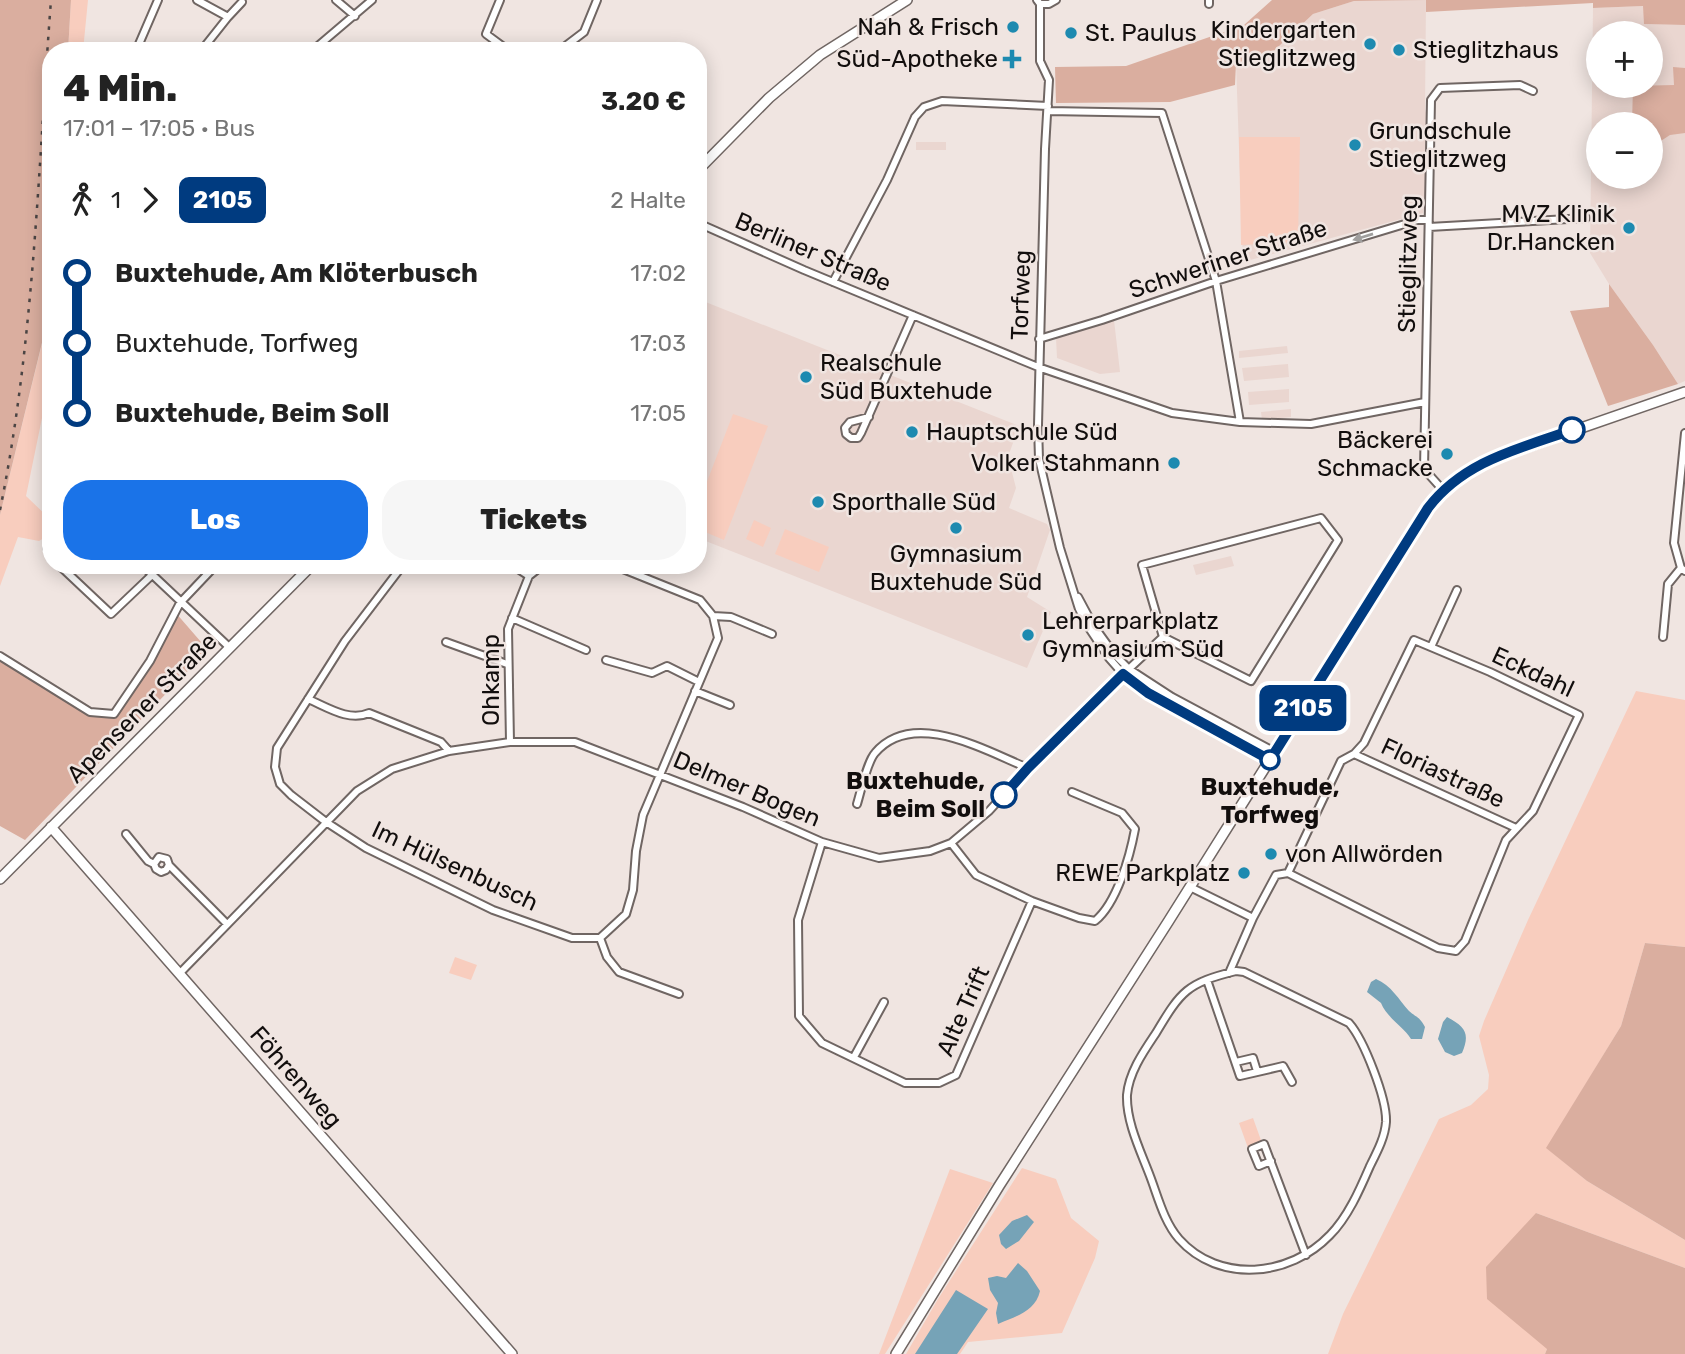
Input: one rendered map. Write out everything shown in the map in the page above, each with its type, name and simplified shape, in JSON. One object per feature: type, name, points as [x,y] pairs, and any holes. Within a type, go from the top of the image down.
[{"type":"street","points":[[140,42],[158,0]]},
{"type":"street","points":[[197,0],[228,17]]},
{"type":"street","points":[[337,0],[355,16]]},
{"type":"street","points":[[324,42],[372,0]]},
{"type":"street","points":[[497,42],[486,34],[500,0]]},
{"type":"street","points":[[571,42],[584,32],[597,0]]},
{"type":"street","points":[[707,161],[769,98],[820,55],[907,0]]},
{"type":"street","points":[[1039,2],[1049,4],[1056,0]]},
{"type":"street","points":[[208,42],[242,2]]},
{"type":"street","name":"Torfweg","points":[[1039,2],[1040,61],[1049,80],[1038,367],[1039,459],[1073,590],[1093,625],[1126,672],[1148,693],[1273,756]]},
{"type":"street","name":"Stieglitzweg","points":[[1442,489],[1424,470],[1432,100],[1440,88],[1520,85],[1532,91]]},
{"type":"street","points":[[833,282],[886,181],[915,117],[924,107],[942,101],[1162,113],[1216,281],[1240,422]]},
{"type":"street","name":"Schweriner Straße","points":[[1039,339],[1216,281],[1418,220],[1428,223],[1586,218]]},
{"type":"street","name":"Berliner Straße","points":[[707,227],[1038,367],[1163,410],[1240,422],[1311,424],[1425,402]]},
{"type":"street","name":"Berliner Straße","points":[[869,417],[914,315]]},
{"type":"street","points":[[896,1353],[999,1186],[1442,489],[1486,461],[1685,392]]},
{"type":"street","points":[[1663,637],[1668,584],[1683,570],[1674,543],[1683,484],[1685,433]]},
{"type":"street","points":[[1321,519],[1338,540],[1251,681],[1163,637],[1142,565],[1321,519]]},
{"type":"street","points":[[69,574],[111,614],[152,575],[229,647]]},
{"type":"street","points":[[0,656],[90,712],[114,714],[150,661],[180,603],[207,574]]},
{"type":"street","name":"Apensener Straße","points":[[0,879],[303,574]]},
{"type":"street","name":"Im Hülsenbusch","points":[[396,574],[345,641],[277,748],[275,767],[280,783],[326,822],[366,848],[493,910],[572,938],[600,938]]},
{"type":"street","name":"Ohkamp","points":[[510,742],[508,629],[532,574]]},
{"type":"street","points":[[635,574],[700,600],[713,616],[718,638],[643,815],[636,851],[634,890],[626,914],[600,938],[607,957],[619,971],[679,995]]},
{"type":"street","points":[[1229,973],[1253,918],[1276,875],[1288,873],[1341,761],[1354,754],[1364,743],[1414,640],[1431,648],[1457,590]]},
{"type":"street","points":[[713,616],[731,617],[772,634]]},
{"type":"street","name":"Ohkamp","points":[[512,618],[586,650]]},
{"type":"street","name":"Delmer Bogen","points":[[180,973],[357,791],[392,769],[449,751],[510,742],[575,742],[659,773],[822,842],[879,858],[930,851],[951,843],[989,811],[1028,768],[1163,637]]},
{"type":"street","points":[[446,642],[508,664]]},
{"type":"street","name":"Eckdahl","points":[[1288,873],[1438,947],[1456,951],[1465,941],[1506,840],[1533,811],[1579,715],[1431,648]]},
{"type":"street","points":[[606,660],[652,673],[667,666],[699,682]]},
{"type":"street","points":[[695,691],[730,705]]},
{"type":"street","points":[[308,699],[348,716],[369,713],[441,742],[449,751]]},
{"type":"street","points":[[857,804],[873,754],[890,740],[908,734],[946,734],[1028,768]]},
{"type":"street","name":"Floriastraße","points":[[1354,754],[1516,828]]},
{"type":"street","points":[[951,843],[976,875],[1032,901],[1095,921],[1106,912],[1131,850],[1135,829],[1122,813],[1072,792]]},
{"type":"street","name":"Föhrenweg","points":[[51,827],[512,1354]]},
{"type":"street","points":[[126,834],[148,861],[154,864],[162,857],[167,859],[169,865],[227,924]]},
{"type":"street","name":"Alte Trift","points":[[822,842],[798,920],[799,1016],[822,1043],[905,1083],[939,1083],[956,1075],[1032,901]]},
{"type":"street","points":[[1190,887],[1253,918]]},
{"type":"street","points":[[1244,971],[1349,1023],[1357,1032],[1386,1113],[1384,1135],[1363,1182],[1332,1233],[1306,1255],[1280,1265],[1240,1271],[1211,1264],[1177,1237],[1142,1154],[1128,1107],[1130,1081],[1136,1066],[1177,998],[1191,986],[1229,973],[1244,971]]},
{"type":"street","points":[[1207,980],[1240,1076],[1283,1066],[1292,1082]]},
{"type":"street","points":[[854,1057],[884,1002]]},
{"type":"street","points":[[1236,1062],[1253,1058],[1257,1072]]},
{"type":"street","points":[[1271,1161],[1259,1166],[1252,1149],[1264,1144],[1271,1161],[1306,1255]]},
{"type":"shaded area","points":[[0,0],[71,0],[69,42],[42,42],[42,343],[0,515]]},
{"type":"shaded area","points":[[71,0],[88,0],[84,42],[69,42]]},
{"type":"shaded area","points":[[1272,0],[1426,0],[1354,1],[1313,14],[1260,64],[1236,63],[1235,85],[1170,102],[1056,103],[1055,67],[1126,66],[1244,25]]},
{"type":"shaded area","points":[[1426,0],[1425,109],[1431,131],[1423,213],[1243,262],[1236,63],[1260,63],[1313,14],[1354,1]]},
{"type":"shaded area","points":[[1426,0],[1685,0],[1685,25],[1644,21],[1643,6],[1593,8],[1593,3],[1426,12]]},
{"type":"shaded area","points":[[1644,6],[1644,21],[1593,21],[1593,8]]},
{"type":"shaded area","points":[[1663,24],[1685,25],[1685,381],[1678,384],[1590,253],[1591,189],[1663,189],[1663,112],[1592,112],[1592,98],[1663,98]]},
{"type":"shaded area","points":[[1673,67],[1685,68],[1685,133],[1670,135],[1663,140],[1663,112],[1632,112],[1633,98],[1663,98],[1663,85],[1674,85]]},
{"type":"shaded area","points":[[1239,137],[1300,137],[1298,242],[1241,245]]},
{"type":"shaded area","points":[[916,142],[946,142],[946,150],[916,150]]},
{"type":"shaded area","points":[[1609,284],[1678,384],[1608,406],[1570,311],[1609,307]]},
{"type":"shaded area","points":[[707,303],[1019,426],[1008,457],[1016,488],[1009,508],[1047,524],[1050,530],[1027,597],[1051,612],[1027,668],[707,542]]},
{"type":"shaded area","points":[[1114,320],[1120,372],[1100,374],[1057,358],[1056,338]]},
{"type":"shaded area","points":[[42,344],[42,418],[26,496],[42,511],[42,539],[18,537],[0,586],[0,515]]},
{"type":"shaded area","points":[[1287,346],[1288,353],[1239,358],[1239,351]]},
{"type":"shaded area","points":[[1288,364],[1289,377],[1244,381],[1242,368]]},
{"type":"shaded area","points":[[1289,389],[1289,402],[1249,405],[1248,392]]},
{"type":"shaded area","points":[[1291,409],[1291,417],[1262,420],[1261,412]]},
{"type":"shaded area","points":[[733,414],[768,426],[724,540],[707,533],[707,482]]},
{"type":"shaded area","points":[[754,520],[771,528],[763,547],[746,539]]},
{"type":"shaded area","points":[[785,529],[829,547],[819,572],[775,554]]},
{"type":"shaded area","points":[[1231,556],[1234,566],[1196,575],[1193,565]]},
{"type":"shaded area","points":[[175,612],[208,650],[25,840],[0,826],[0,657],[90,712],[114,714],[126,700]]},
{"type":"shaded area","points":[[1636,691],[1685,700],[1685,947],[1645,943],[1621,1026],[1547,1148],[1587,1181],[1685,1240],[1685,1268],[1536,1213],[1547,1349],[1545,1354],[1328,1354],[1343,1314],[1439,1119],[1471,1105],[1488,1089],[1489,1075],[1479,1036],[1484,1021],[1528,920]]},
{"type":"shaded area","points":[[1645,943],[1685,947],[1685,1240],[1587,1181],[1546,1148],[1621,1026]]},
{"type":"shaded area","points":[[455,957],[477,965],[471,980],[449,973]]},
{"type":"shaded area","points":[[1253,1118],[1262,1143],[1248,1148],[1239,1123]]},
{"type":"shaded area","points":[[1022,1168],[1056,1179],[1071,1218],[1099,1241],[1095,1258],[1062,1333],[968,1342],[960,1354],[906,1354],[938,1299]]},
{"type":"shaded area","points":[[950,1169],[993,1183],[885,1354],[879,1354]]},
{"type":"shaded area","points":[[1536,1213],[1685,1268],[1685,1354],[1545,1354],[1547,1349],[1487,1299],[1486,1267]]},
{"type":"water","points":[[1376,979],[1390,989],[1421,1021],[1425,1027],[1422,1039],[1411,1039],[1381,1003],[1367,992],[1371,982]]},
{"type":"water","points":[[1447,1017],[1462,1028],[1466,1036],[1462,1053],[1454,1056],[1445,1052],[1438,1039]]},
{"type":"water","points":[[1027,1215],[1034,1222],[1019,1241],[1006,1249],[1001,1244],[999,1235],[1012,1221]]},
{"type":"water","points":[[1018,1263],[1027,1271],[1040,1291],[1029,1309],[998,1324],[998,1303],[990,1290],[988,1278],[1006,1278]]},
{"type":"water","points":[[956,1290],[988,1309],[957,1354],[915,1354]]},
{"type":"railway","points":[[48,42],[51,0]]},
{"type":"railway","points":[[0,510],[28,320],[42,133]]},
{"type":"bus line","name":"2105","points":[[1004,795],[1085,709],[1123,674],[1148,693],[1270,760],[1442,489],[1486,461],[1572,430]]},
{"type":"place","name":"Nah & Frisch","points":[[1013,27]]},
{"type":"place","name":"St. Paulus","points":[[1071,33]]},
{"type":"place","name":"Kindergarten Stieglitzweg","points":[[1370,44]]},
{"type":"place","name":"Stieglitzhaus","points":[[1399,50]]},
{"type":"place","name":"Süd-Apotheke","points":[[1012,59]]},
{"type":"place","name":"Grundschule Stieglitzweg","points":[[1355,145]]},
{"type":"place","name":"MVZ Klinik Dr.Hancken","points":[[1629,228]]},
{"type":"place","name":"Realschule Süd Buxtehude","points":[[806,377]]},
{"type":"place","name":"Hauptschule Süd","points":[[912,432]]},
{"type":"place","name":"Bäckerei Schmacke","points":[[1447,454]]},
{"type":"place","name":"Volker Stahmann","points":[[1174,463]]},
{"type":"place","name":"Sporthalle Süd","points":[[818,502]]},
{"type":"place","name":"Gymnasium Buxtehude Süd","points":[[956,528]]},
{"type":"place","name":"Lehrerparkplatz Gymnasium Süd","points":[[1028,635]]},
{"type":"place","name":"Buxtehude, Torfweg","points":[[1270,760]]},
{"type":"place","name":"Buxtehude, Beim Soll","points":[[1004,795]]},
{"type":"place","name":"von Allwörden","points":[[1271,854]]},
{"type":"place","name":"REWE Parkplatz","points":[[1244,873]]}]
